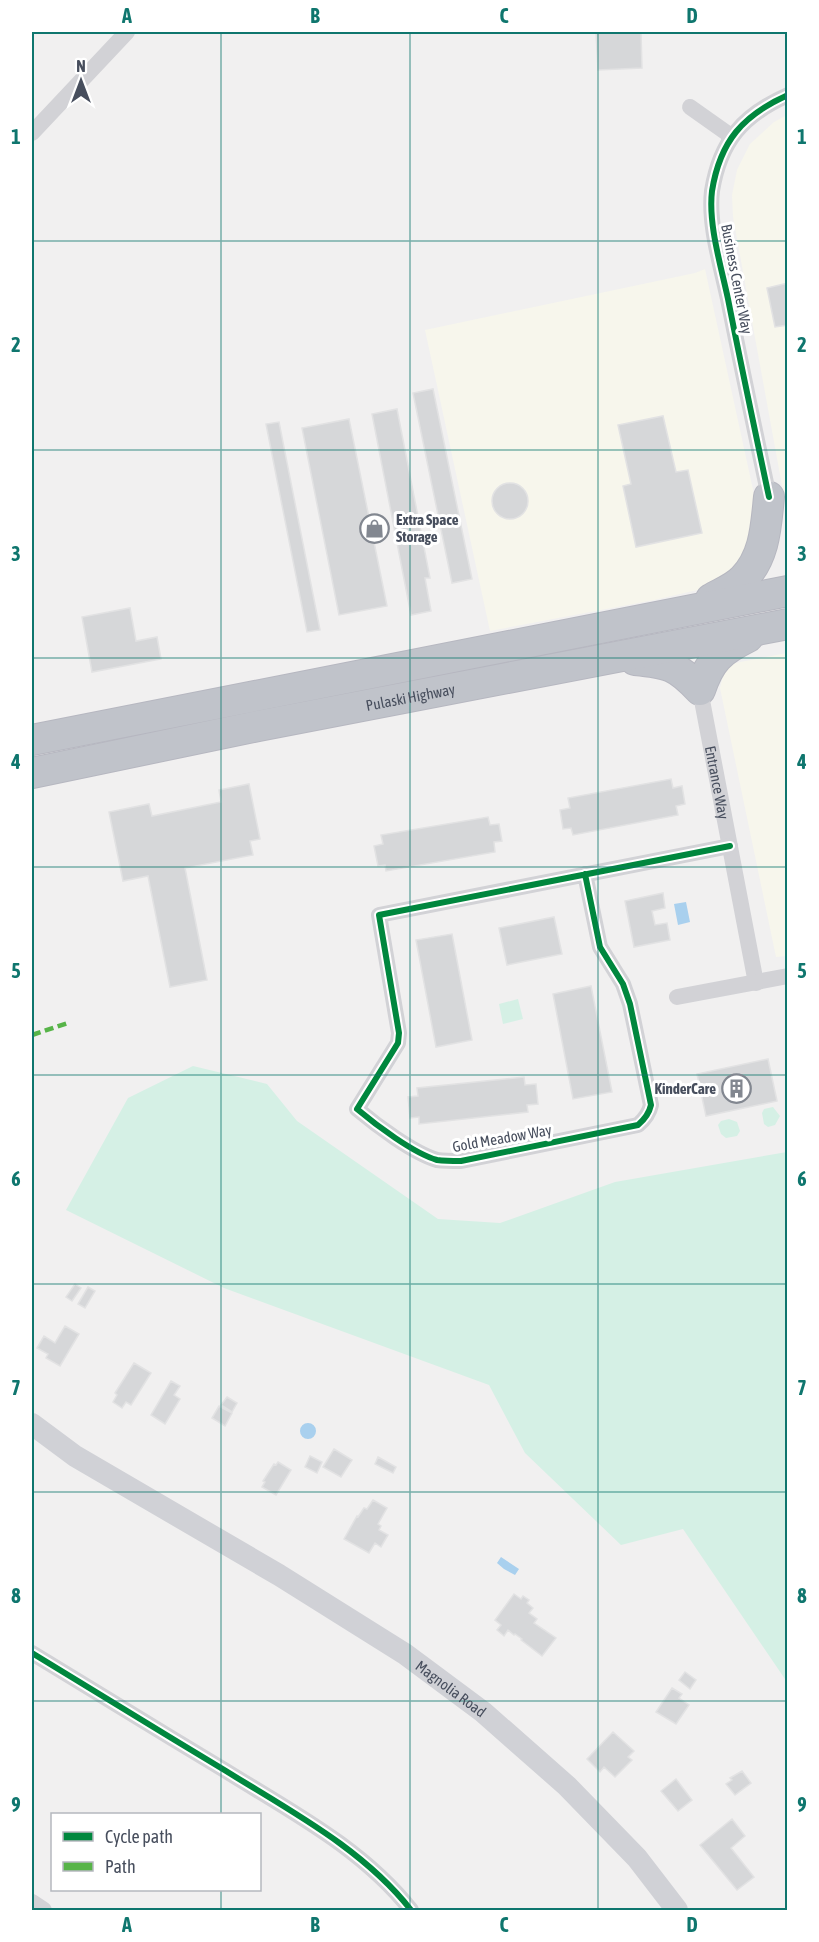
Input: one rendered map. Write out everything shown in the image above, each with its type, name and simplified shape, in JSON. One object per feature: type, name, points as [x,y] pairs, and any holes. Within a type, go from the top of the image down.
[{"type":"highway","points":[[769,497],[788,532]]},
{"type":"highway","points":[[691,609],[744,579],[762,547],[769,497]]},
{"type":"highway","name":"Pulaski Highway","points":[[32,740],[788,591]]},
{"type":"highway","points":[[611,658],[669,665],[681,671],[700,690],[713,660],[733,644],[777,626]]},
{"type":"highway","name":"Pulaski Highway","points":[[32,773],[258,726],[777,626]]},
{"type":"main road","name":"Magnolia Road","points":[[32,1424],[75,1456],[277,1574],[405,1654],[483,1712],[567,1786],[637,1858],[677,1911]]},
{"type":"main road","name":"Magnolia Road","points":[[32,1439],[92,1476],[183,1519]]},
{"type":"street","points":[[32,134],[127,32]]},
{"type":"street","name":"Business Center Way","points":[[769,497],[715,240],[712,192],[719,162],[731,136],[748,118],[765,105],[788,95]]},
{"type":"street","points":[[690,107],[731,136]]},
{"type":"street","name":"Entrance Way","points":[[700,690],[756,983]]},
{"type":"street","name":"Gold Meadow Way","points":[[585,874],[600,947],[623,984],[630,1004],[651,1105],[650,1112],[644,1120],[638,1125],[461,1161],[450,1161],[422,1154],[371,1121],[357,1109],[398,1043],[399,1033],[379,915],[585,874],[730,846]]},
{"type":"street","points":[[677,997],[788,976]]},
{"type":"street","points":[[32,1653],[303,1818],[351,1850],[398,1894],[411,1911]]},
{"type":"street","points":[[32,1902],[44,1911]]},
{"type":"shaded area","points":[[787,115],[787,513],[733,217],[732,195],[737,170],[750,144],[774,122]]},
{"type":"shaded area","points":[[705,269],[757,508],[751,552],[719,585],[654,600],[490,631],[425,330]]},
{"type":"shaded area","points":[[787,653],[787,956],[776,957],[720,688],[724,672],[730,664]]},
{"type":"green space","points":[[518,999],[523,1019],[503,1024],[499,1004]]},
{"type":"green space","points":[[193,1066],[267,1084],[297,1121],[438,1219],[500,1223],[615,1182],[787,1152],[787,1682],[683,1529],[621,1545],[525,1453],[489,1385],[224,1288],[66,1210],[128,1098]]},
{"type":"green space","points":[[773,1107],[780,1116],[775,1125],[768,1127],[764,1124],[762,1113],[764,1109]]},
{"type":"green space","points":[[729,1119],[737,1122],[740,1131],[737,1136],[726,1138],[721,1134],[718,1125],[721,1121]]},
{"type":"water","points":[[686,902],[690,922],[678,925],[674,904]]},
{"type":"water","points":[[308,1423],[316,1431],[308,1439],[300,1431]]},
{"type":"water","points":[[501,1557],[519,1569],[515,1575],[497,1563]]},
{"type":"building","points":[[596,32],[641,32],[642,68],[598,70]]},
{"type":"building","points":[[788,283],[788,325],[775,327],[767,288]]},
{"type":"building","points":[[433,389],[472,579],[452,583],[413,393]]},
{"type":"building","points":[[397,409],[430,578],[425,578],[431,611],[411,615],[372,414]]},
{"type":"building","points":[[663,416],[676,472],[688,470],[702,533],[636,547],[623,486],[631,484],[618,425]]},
{"type":"building","points":[[349,419],[387,606],[339,615],[302,428]]},
{"type":"building","points":[[279,422],[320,630],[307,632],[266,424]]},
{"type":"building","points":[[510,483],[523,488],[528,501],[523,514],[510,519],[497,514],[492,501],[497,488]]},
{"type":"building","points":[[130,608],[136,641],[157,637],[161,659],[92,672],[82,617]]},
{"type":"building","points":[[671,779],[673,788],[682,786],[685,804],[676,806],[678,815],[573,835],[571,828],[563,829],[560,810],[570,808],[568,798]]},
{"type":"building","points":[[249,784],[260,839],[250,841],[253,855],[185,868],[207,980],[170,987],[148,876],[123,881],[109,812],[149,804],[152,816],[221,802],[219,790]]},
{"type":"building","points":[[488,817],[490,825],[499,824],[502,841],[494,842],[495,852],[386,871],[385,865],[378,866],[374,846],[383,844],[381,835]]},
{"type":"building","points":[[663,893],[665,908],[652,911],[655,925],[667,923],[670,940],[634,947],[625,901]]},
{"type":"building","points":[[554,917],[562,954],[507,965],[499,928]]},
{"type":"building","points":[[452,934],[472,1040],[436,1047],[416,940]]},
{"type":"building","points":[[591,986],[612,1092],[573,1099],[553,994]]},
{"type":"building","name":"KinderCare","points":[[768,1059],[777,1101],[706,1116],[697,1074]]},
{"type":"building","points":[[524,1077],[525,1085],[536,1084],[538,1104],[527,1105],[528,1112],[419,1124],[419,1117],[410,1118],[408,1097],[418,1096],[417,1088]]},
{"type":"building","points":[[75,1284],[81,1288],[72,1301],[66,1297]]},
{"type":"building","points":[[88,1287],[95,1291],[85,1308],[78,1304]]},
{"type":"building","points":[[65,1326],[79,1334],[60,1366],[46,1358],[48,1354],[37,1348],[44,1336],[55,1343]]},
{"type":"building","points":[[134,1363],[151,1373],[131,1405],[126,1402],[122,1408],[113,1402],[117,1395],[115,1393]]},
{"type":"building","points":[[171,1381],[180,1386],[174,1395],[180,1399],[165,1424],[151,1415]]},
{"type":"building","points":[[227,1397],[237,1403],[232,1412],[221,1405]]},
{"type":"building","points":[[219,1406],[232,1413],[225,1426],[212,1418]]},
{"type":"building","points":[[334,1449],[352,1460],[341,1477],[323,1467]]},
{"type":"building","points":[[310,1456],[322,1462],[317,1473],[305,1467]]},
{"type":"building","points":[[378,1457],[396,1467],[393,1473],[375,1464]]},
{"type":"building","points":[[278,1462],[291,1470],[276,1495],[262,1487],[265,1482],[263,1481],[274,1464]]},
{"type":"building","points":[[373,1500],[387,1508],[378,1524],[381,1526],[379,1530],[388,1535],[381,1547],[375,1543],[369,1553],[344,1539],[357,1516],[364,1508],[367,1509]]},
{"type":"building","points":[[514,1594],[521,1599],[523,1596],[529,1600],[527,1603],[533,1608],[529,1613],[537,1619],[534,1623],[556,1638],[542,1656],[515,1634],[508,1630],[504,1636],[497,1630],[501,1625],[495,1620]]},
{"type":"building","points":[[685,1672],[696,1680],[690,1689],[679,1680]]},
{"type":"building","points":[[672,1688],[682,1694],[679,1698],[689,1705],[676,1724],[656,1712]]},
{"type":"building","points":[[613,1732],[634,1751],[628,1757],[632,1760],[615,1777],[604,1767],[600,1772],[587,1759]]},
{"type":"building","points":[[742,1771],[751,1783],[735,1795],[726,1784],[732,1780],[730,1778]]},
{"type":"building","points":[[676,1779],[692,1800],[678,1811],[661,1791]]},
{"type":"building","points":[[732,1819],[745,1836],[731,1848],[754,1877],[737,1890],[700,1845]]},
{"type":"marked path","points":[[32,1035],[68,1023]]},
{"type":"cycle path","points":[[769,497],[716,245],[711,204],[721,158],[736,132],[758,111],[788,95]]},
{"type":"cycle path","points":[[585,874],[600,947],[623,984],[630,1004],[651,1105],[643,1121],[638,1125],[461,1161],[446,1161],[437,1160],[406,1145],[357,1109],[398,1043],[399,1033],[379,915],[730,846]]},
{"type":"cycle path","points":[[32,1653],[325,1833],[371,1868],[411,1910]]},
{"type":"place","name":"Extra Space Storage","points":[[375,528]]},
{"type":"place","name":"KinderCare","points":[[737,1088]]}]
